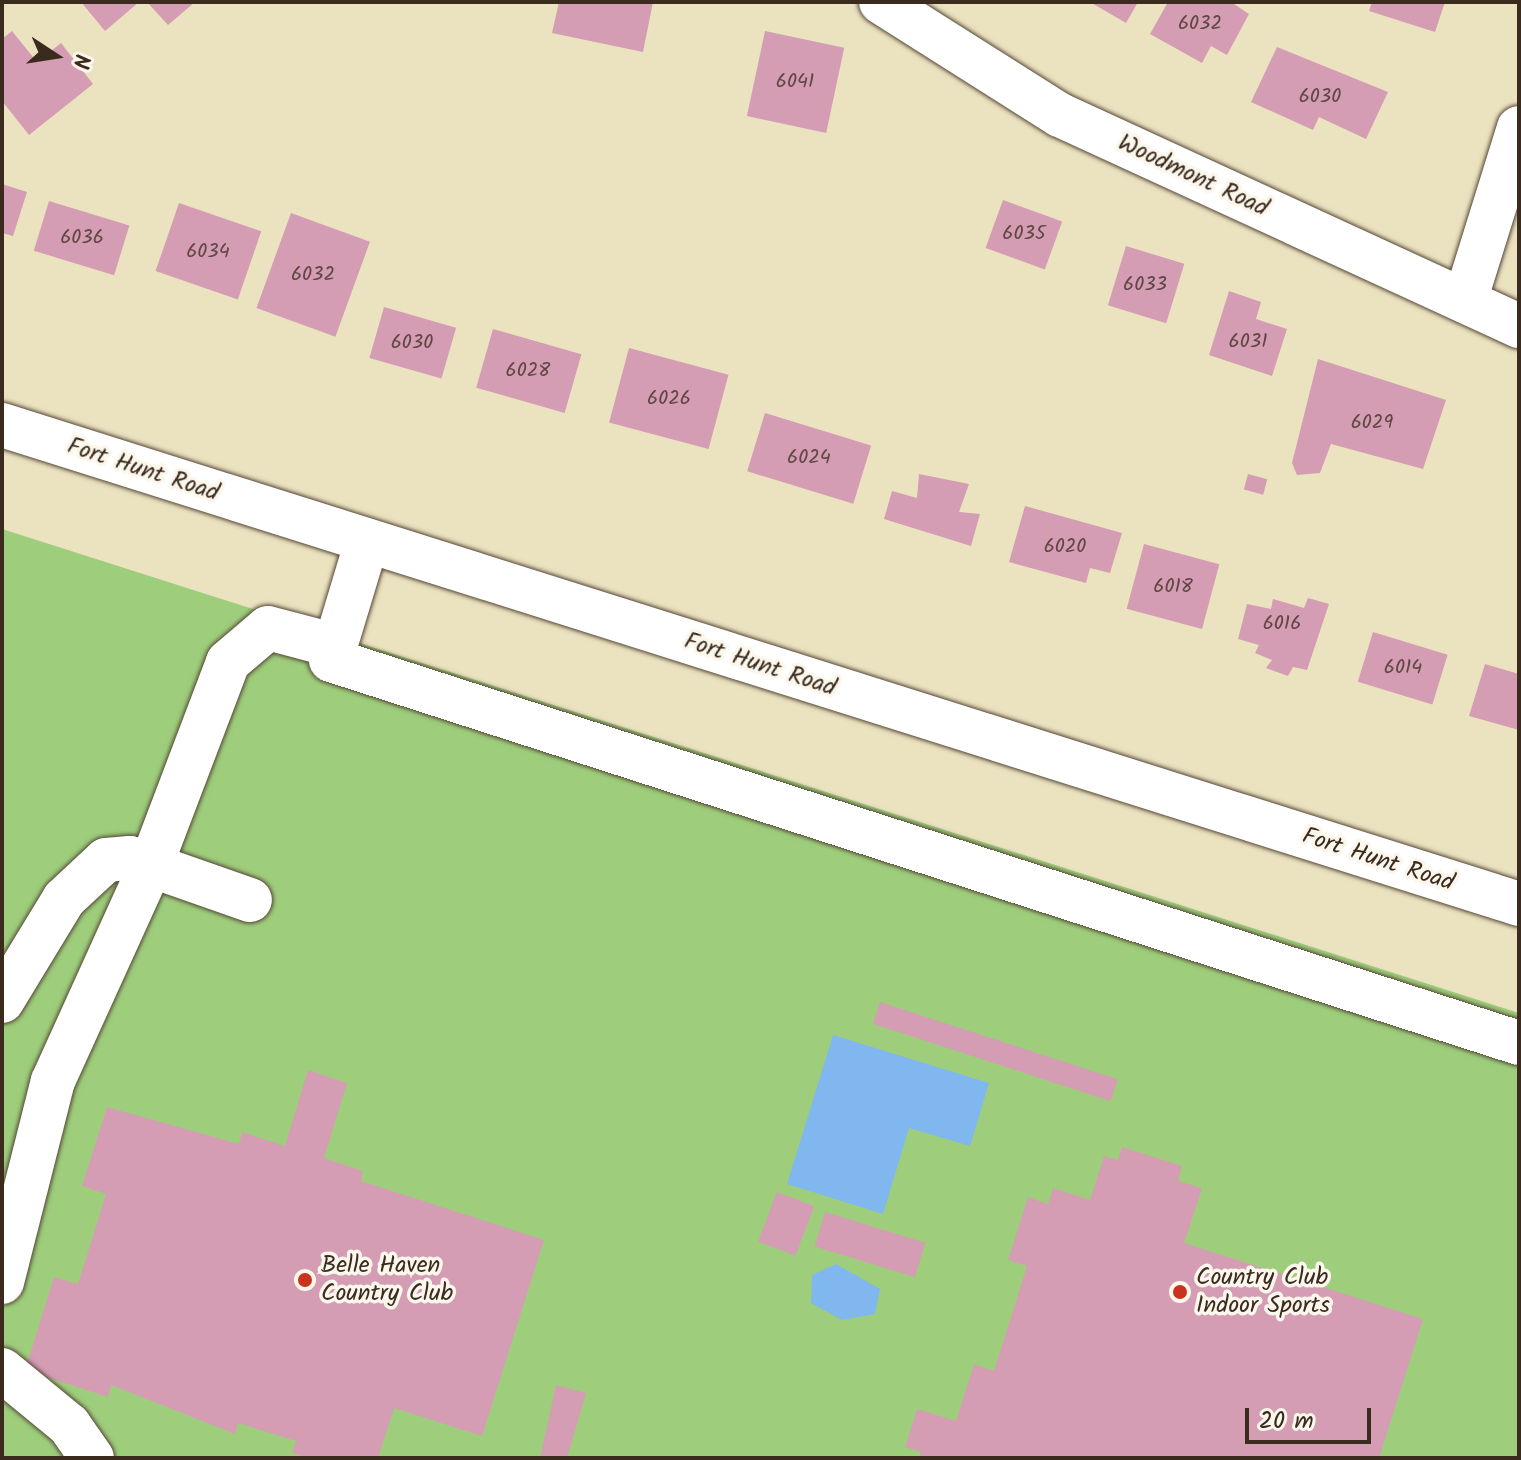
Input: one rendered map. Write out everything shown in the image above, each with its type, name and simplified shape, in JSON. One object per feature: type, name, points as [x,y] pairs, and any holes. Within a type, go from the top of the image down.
[{"type":"main road","name":"Woodmont Road","points":[[881,2],[1060,115],[1519,326]]},
{"type":"main road","points":[[1465,301],[1519,128]]},
{"type":"main road","name":"Fort Hunt Road","points":[[2,425],[1519,904]]},
{"type":"main road","points":[[334,653],[367,541]]},
{"type":"main road","points":[[2,1282],[53,1081],[151,865],[228,662],[268,628],[572,736],[1519,1043]]},
{"type":"main road","points":[[2,1001],[86,874],[120,858],[151,865],[250,900]]},
{"type":"main road","points":[[2,1370],[69,1425],[92,1458]]},
{"type":"green space","name":"Belle Haven Country Club","points":[[2,529],[1519,1013],[1519,1458],[2,1458]]},
{"type":"water","points":[[833,1035],[989,1083],[970,1146],[909,1128],[883,1214],[787,1184]]},
{"type":"water","points":[[836,1264],[880,1289],[875,1314],[842,1320],[811,1303],[812,1275]]},
{"type":"building","points":[[81,2],[139,2],[105,31]]},
{"type":"building","points":[[147,2],[195,2],[168,25]]},
{"type":"building","points":[[559,2],[653,2],[643,52],[552,33]]},
{"type":"building","points":[[1090,2],[1138,2],[1126,23]]},
{"type":"building","points":[[1168,2],[1231,2],[1249,14],[1227,55],[1211,46],[1202,63],[1150,34]]},
{"type":"building","points":[[1372,2],[1445,2],[1435,32],[1369,11]]},
{"type":"building","points":[[12,31],[37,62],[61,43],[93,84],[29,135],[2,101],[2,39]]},
{"type":"building","points":[[765,31],[844,48],[826,133],[747,116]]},
{"type":"building","points":[[1277,47],[1388,92],[1366,139],[1319,117],[1313,130],[1251,102]]},
{"type":"building","points":[[2,184],[27,192],[13,236],[2,233]]},
{"type":"building","points":[[1003,200],[1062,222],[1045,269],[986,248]]},
{"type":"building","points":[[49,201],[129,226],[114,275],[34,251]]},
{"type":"building","points":[[179,203],[261,231],[238,299],[156,271]]},
{"type":"building","points":[[291,213],[370,242],[335,337],[256,308]]},
{"type":"building","points":[[1126,246],[1184,264],[1166,323],[1108,305]]},
{"type":"building","points":[[1229,291],[1261,302],[1256,319],[1287,329],[1272,376],[1209,355]]},
{"type":"building","points":[[384,307],[456,328],[441,379],[369,358]]},
{"type":"building","points":[[493,329],[581,354],[565,413],[476,388]]},
{"type":"building","points":[[629,348],[728,375],[709,449],[609,422]]},
{"type":"building","points":[[1318,359],[1446,400],[1423,469],[1331,444],[1320,473],[1297,475],[1292,463]]},
{"type":"building","points":[[765,413],[871,445],[853,504],[747,471]]},
{"type":"building","points":[[919,474],[969,484],[959,512],[980,514],[971,546],[884,519],[892,491],[917,498]]},
{"type":"building","points":[[1248,474],[1267,479],[1263,495],[1244,489]]},
{"type":"building","points":[[1025,506],[1122,533],[1110,573],[1090,568],[1086,583],[1009,562]]},
{"type":"building","points":[[1144,544],[1219,564],[1202,629],[1127,609]]},
{"type":"building","points":[[1308,598],[1329,604],[1307,670],[1293,667],[1288,676],[1266,668],[1272,660],[1255,653],[1259,645],[1238,639],[1247,604],[1271,609],[1273,599],[1304,608]]},
{"type":"building","points":[[1373,632],[1448,655],[1432,705],[1358,682]]},
{"type":"building","points":[[1485,664],[1519,674],[1519,730],[1469,716]]},
{"type":"building","points":[[880,1002],[1118,1079],[1111,1101],[873,1024]]},
{"type":"building","name":"Belle Haven Country Club","points":[[308,1070],[347,1083],[324,1158],[363,1171],[361,1181],[544,1240],[482,1436],[394,1408],[378,1458],[308,1458],[292,1453],[296,1441],[238,1423],[235,1434],[111,1385],[108,1397],[25,1370],[54,1277],[78,1284],[106,1194],[82,1186],[107,1107],[239,1144],[242,1132],[285,1146]]},
{"type":"building","name":"Country Club Indoor Sports","points":[[1122,1147],[1182,1166],[1178,1181],[1202,1188],[1184,1243],[1423,1319],[1379,1458],[919,1458],[921,1452],[905,1447],[917,1409],[956,1421],[974,1364],[994,1371],[1027,1266],[1008,1260],[1028,1197],[1048,1204],[1053,1188],[1090,1200],[1104,1156],[1118,1160]]},
{"type":"building","points":[[777,1192],[814,1206],[795,1256],[758,1241]]},
{"type":"building","points":[[825,1212],[925,1243],[915,1277],[814,1246]]},
{"type":"building","points":[[556,1385],[586,1393],[567,1458],[540,1458]]},
{"type":"place","name":"Belle Haven Country Club","points":[[305,1280]]},
{"type":"place","name":"Country Club Indoor Sports","points":[[1180,1292]]}]
